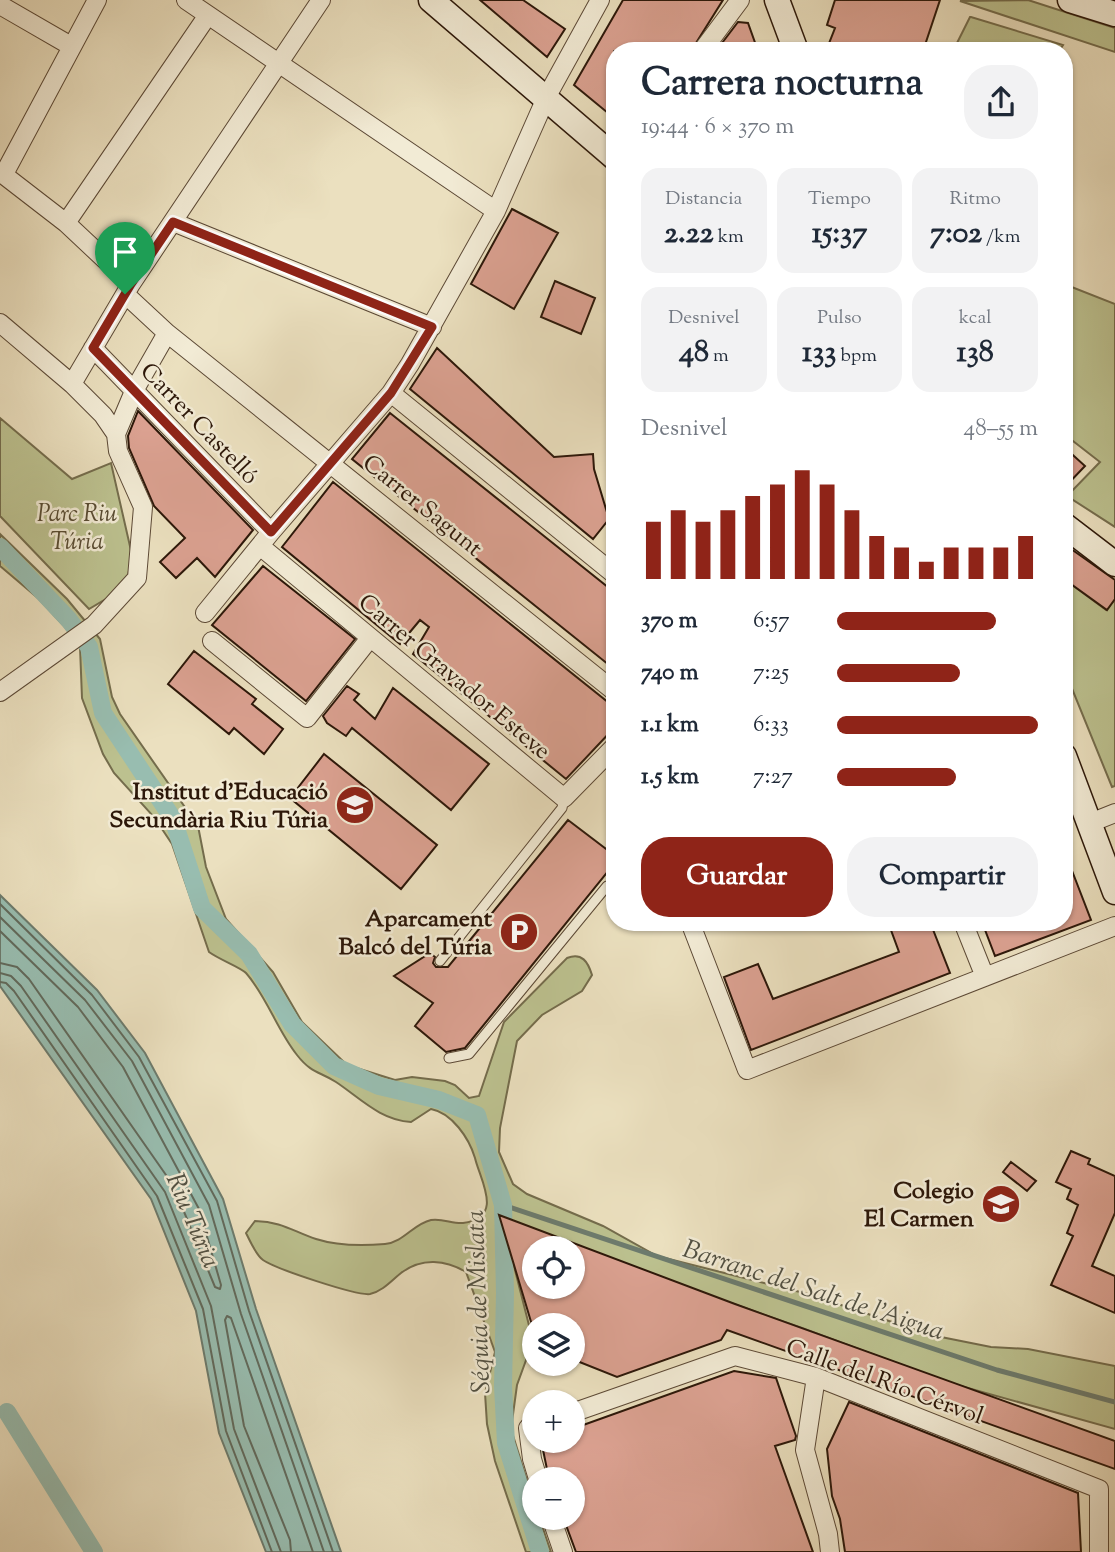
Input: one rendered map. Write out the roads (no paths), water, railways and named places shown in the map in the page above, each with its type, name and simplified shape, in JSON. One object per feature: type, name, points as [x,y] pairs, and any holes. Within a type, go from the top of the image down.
[{"type":"street","points":[[2,173],[97,0]]},
{"type":"street","points":[[186,0],[496,211]]},
{"type":"street","points":[[72,384],[128,289],[321,0]]},
{"type":"street","points":[[431,0],[606,150]]},
{"type":"street","points":[[205,613],[391,393],[432,327],[496,211],[546,98],[600,0]]},
{"type":"street","points":[[709,42],[740,0]]},
{"type":"street","points":[[1070,0],[1106,8]]},
{"type":"street","points":[[778,2],[793,42]]},
{"type":"street","points":[[0,5],[71,46]]},
{"type":"street","points":[[66,223],[208,15]]},
{"type":"street","name":"Carrer Sagunt","points":[[2,173],[66,223],[167,333],[606,685]]},
{"type":"street","points":[[173,222],[432,327]]},
{"type":"street","points":[[0,323],[72,384],[103,415],[116,434],[118,451],[143,507],[137,578],[94,625],[0,692]]},
{"type":"street","points":[[116,434],[135,389],[167,333]]},
{"type":"street","name":"Carrer Castelló","points":[[93,348],[135,389],[265,539]]},
{"type":"street","points":[[391,393],[606,568]]},
{"type":"street","points":[[1073,532],[1115,564]]},
{"type":"street","name":"Carrer Gravador Esteve","points":[[265,539],[370,638],[564,798]]},
{"type":"street","points":[[212,642],[307,718],[370,638]]},
{"type":"street","points":[[564,798],[606,755]]},
{"type":"street","points":[[1073,780],[1115,892]]},
{"type":"street","points":[[1090,824],[1115,813]]},
{"type":"street","points":[[693,931],[747,1070],[1115,926]]},
{"type":"street","points":[[967,931],[985,977]]},
{"type":"street","name":"Calle del Río Cérvol","points":[[585,1408],[735,1356],[816,1377],[1099,1489],[1105,1548]]},
{"type":"street","points":[[816,1377],[804,1450],[828,1534],[830,1552]]},
{"type":"street","points":[[555,1530],[563,1552]]},
{"type":"lane","points":[[440,961],[562,808],[564,798]]},
{"type":"lane","points":[[449,1058],[469,1054],[606,887]]},
{"type":"water","name":"Riu Túria","points":[[0,895],[97,990],[145,1053],[223,1199],[256,1309],[341,1552],[266,1552],[219,1433],[196,1311],[151,1199],[0,986]]},
{"type":"waterway","name":"Séquia de Mislata","points":[[0,547],[69,620],[89,647],[103,713],[173,819],[202,908],[249,954],[292,1024],[334,1066],[379,1086],[439,1100],[477,1115],[503,1205],[503,1386],[506,1443],[540,1552]]},
{"type":"waterway","name":"Barranc del Salt de l'Aigua","points":[[503,1205],[997,1370],[1115,1402]]},
{"type":"waterway","points":[[7,1412],[94,1552]]},
{"type":"place","name":"Institut d'Educació Secundària Riu Túria","points":[[355,805]]},
{"type":"place","name":"Aparcament Balcó del Túria","points":[[519,932]]},
{"type":"place","name":"Colegio El Carmen","points":[[1001,1204]]},
{"type":"park label","name":"Parc Riu Túria","points":[[77,527]]}]
